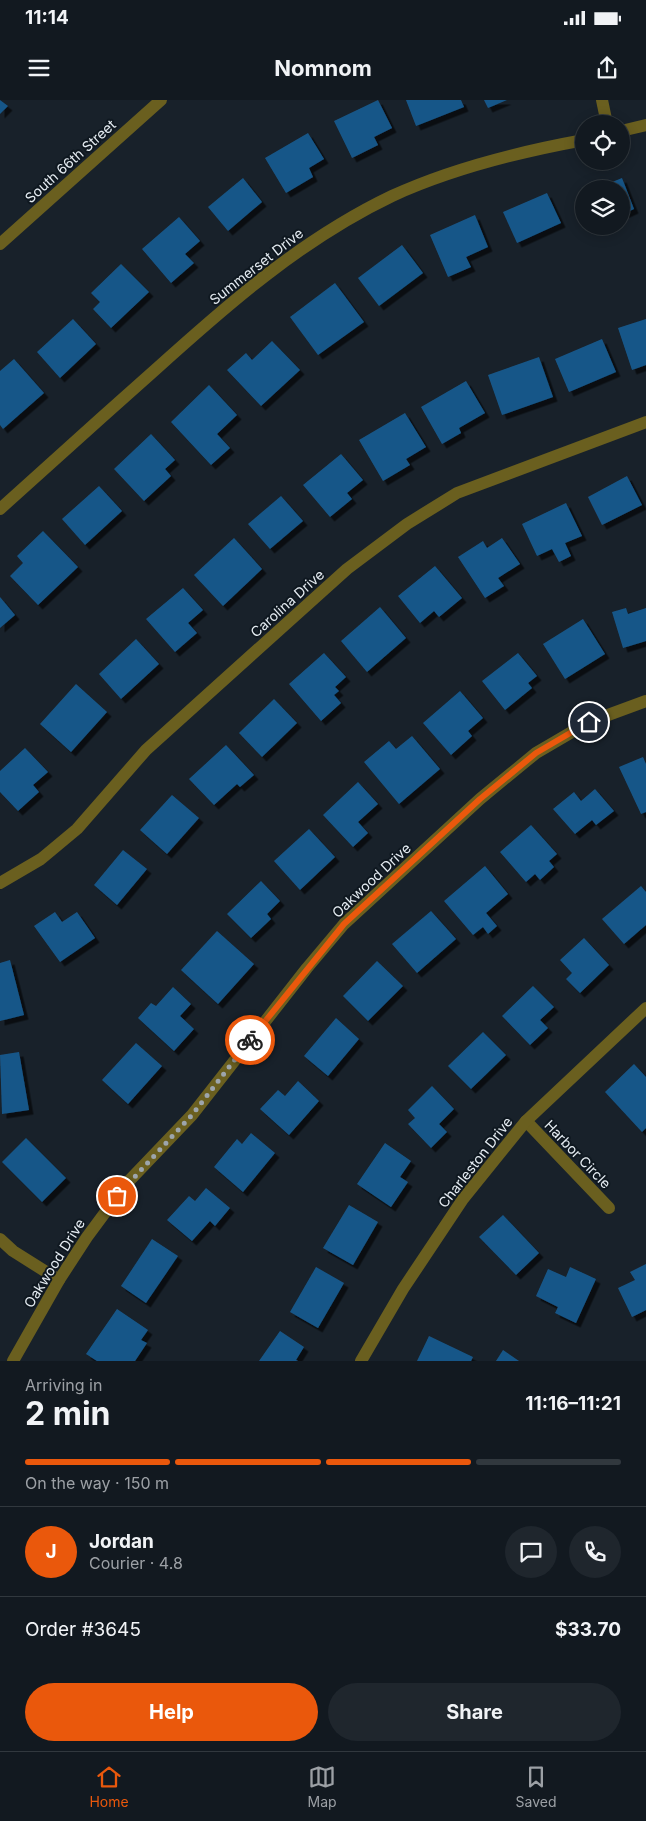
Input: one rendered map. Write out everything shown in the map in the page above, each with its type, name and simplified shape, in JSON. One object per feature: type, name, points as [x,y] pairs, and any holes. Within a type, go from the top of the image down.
[{"type":"street","name":"South 66th Street","points":[[0,244],[161,100]]},
{"type":"street","points":[[602,100],[605,115]]},
{"type":"street","points":[[630,128],[646,124]]},
{"type":"street","name":"Summerset Drive","points":[[0,509],[190,339],[270,271],[320,235],[392,196],[446,174],[523,152],[575,142]]},
{"type":"street","name":"Carolina Drive","points":[[0,882],[41,859],[77,829],[146,750],[347,569],[407,524],[457,493],[646,422]]},
{"type":"street","name":"Oakwood Drive","points":[[14,1361],[59,1280],[87,1236],[127,1183],[192,1115],[307,968],[344,924],[480,799],[536,753],[589,722],[646,700]]},
{"type":"street","name":"Charleston Drive","points":[[361,1361],[404,1289],[463,1199],[526,1122],[646,1008]]},
{"type":"street","name":"Harbor Circle","points":[[526,1122],[609,1208]]},
{"type":"street","points":[[0,1239],[13,1252],[59,1280]]},
{"type":"building","points":[[0,100],[8,106],[0,114]]},
{"type":"building","points":[[378,100],[392,128],[374,137],[378,145],[352,158],[334,121]]},
{"type":"building","points":[[406,100],[461,100],[464,107],[416,126]]},
{"type":"building","points":[[484,100],[507,100],[488,108]]},
{"type":"building","points":[[308,133],[324,159],[309,168],[313,177],[286,193],[265,158]]},
{"type":"building","points":[[243,178],[262,202],[228,231],[208,207]]},
{"type":"building","points":[[547,193],[561,223],[517,243],[503,212]]},
{"type":"building","points":[[630,199],[634,209],[630,211]]},
{"type":"building","points":[[475,215],[488,247],[466,257],[471,267],[448,277],[430,235]]},
{"type":"building","points":[[179,217],[200,241],[185,254],[194,263],[171,283],[142,249]]},
{"type":"building","points":[[402,245],[423,273],[379,306],[358,278]]},
{"type":"building","points":[[121,264],[149,292],[111,328],[93,309],[100,302],[91,293]]},
{"type":"building","points":[[335,283],[364,322],[318,355],[290,317]]},
{"type":"building","points":[[73,319],[96,344],[60,378],[37,352]]},
{"type":"building","points":[[646,319],[646,365],[632,370],[618,328]]},
{"type":"building","points":[[602,339],[616,372],[569,392],[555,359]]},
{"type":"building","points":[[272,341],[300,370],[261,406],[227,370],[246,353],[252,360]]},
{"type":"building","points":[[539,357],[553,397],[502,415],[488,375]]},
{"type":"building","points":[[14,359],[44,393],[3,429],[0,425],[0,371]]},
{"type":"building","points":[[466,381],[485,413],[459,428],[461,433],[442,444],[421,407]]},
{"type":"building","points":[[209,385],[237,415],[217,434],[230,448],[211,465],[171,422]]},
{"type":"building","points":[[405,413],[426,447],[406,459],[410,465],[383,481],[359,440]]},
{"type":"building","points":[[151,434],[175,460],[165,469],[171,476],[144,501],[114,469]]},
{"type":"building","points":[[341,454],[363,480],[347,493],[352,499],[330,517],[303,485]]},
{"type":"building","points":[[627,476],[642,505],[602,525],[588,497]]},
{"type":"building","points":[[99,486],[122,511],[85,545],[62,519]]},
{"type":"building","points":[[281,496],[303,521],[270,549],[248,524]]},
{"type":"building","points":[[566,503],[582,536],[565,543],[571,556],[559,562],[552,549],[537,556],[522,524]]},
{"type":"building","points":[[43,531],[78,567],[38,605],[10,576],[23,563],[17,556]]},
{"type":"building","points":[[234,538],[262,569],[223,606],[194,575]]},
{"type":"building","points":[[502,538],[520,564],[498,578],[504,586],[485,598],[458,557],[483,541],[487,548]]},
{"type":"building","points":[[435,566],[462,598],[439,617],[434,611],[420,623],[398,596]]},
{"type":"building","points":[[183,588],[203,610],[188,623],[197,633],[175,652],[146,619]]},
{"type":"building","points":[[0,597],[15,615],[0,628]]},
{"type":"building","points":[[380,607],[406,638],[367,672],[341,641]]},
{"type":"building","points":[[626,608],[628,614],[646,608],[646,641],[623,648],[612,612]]},
{"type":"building","points":[[583,619],[605,654],[565,679],[543,644]]},
{"type":"building","points":[[136,639],[159,664],[121,699],[99,674]]},
{"type":"building","points":[[324,653],[346,677],[335,687],[339,691],[334,695],[341,703],[321,721],[289,684]]},
{"type":"building","points":[[518,653],[537,676],[528,683],[532,688],[505,710],[482,681]]},
{"type":"building","points":[[76,684],[107,712],[71,752],[40,724]]},
{"type":"building","points":[[460,691],[483,718],[468,731],[472,736],[451,755],[423,723]]},
{"type":"building","points":[[274,699],[297,723],[262,757],[239,733]]},
{"type":"building","points":[[412,736],[440,769],[399,804],[364,762],[389,741],[396,749]]},
{"type":"building","points":[[226,745],[254,775],[240,787],[237,784],[214,805],[189,779]]},
{"type":"building","points":[[25,748],[48,772],[33,785],[39,792],[18,811],[0,792],[0,771]]},
{"type":"building","points":[[643,757],[646,764],[646,812],[641,814],[619,767]]},
{"type":"building","points":[[358,782],[378,804],[358,822],[368,833],[353,847],[323,815]]},
{"type":"building","points":[[595,789],[614,811],[596,825],[592,820],[575,834],[553,809],[574,792],[581,801]]},
{"type":"building","points":[[172,795],[199,818],[167,854],[140,830]]},
{"type":"building","points":[[531,825],[557,854],[549,861],[554,867],[540,880],[535,874],[526,882],[500,852]]},
{"type":"building","points":[[309,829],[335,857],[300,890],[274,861]]},
{"type":"building","points":[[123,850],[147,869],[117,905],[94,885]]},
{"type":"building","points":[[485,866],[508,894],[486,913],[497,926],[488,934],[483,927],[473,935],[444,901]]},
{"type":"building","points":[[261,881],[280,901],[267,914],[271,919],[251,938],[227,914]]},
{"type":"building","points":[[641,886],[646,892],[646,925],[624,944],[602,919]]},
{"type":"building","points":[[431,911],[456,939],[417,973],[392,944]]},
{"type":"building","points":[[55,912],[62,922],[77,912],[95,938],[60,962],[34,926]]},
{"type":"building","points":[[217,931],[254,964],[218,1004],[181,970]]},
{"type":"building","points":[[584,938],[609,965],[580,993],[566,979],[572,973],[560,960]]},
{"type":"building","points":[[10,960],[24,1015],[0,1021],[0,963]]},
{"type":"building","points":[[377,961],[403,986],[368,1021],[343,996]]},
{"type":"building","points":[[533,986],[554,1007],[540,1020],[548,1028],[530,1045],[502,1016]]},
{"type":"building","points":[[173,987],[191,1004],[180,1016],[194,1029],[174,1051],[138,1018],[151,1003],[156,1006]]},
{"type":"building","points":[[336,1018],[359,1039],[328,1076],[304,1056]]},
{"type":"building","points":[[483,1032],[506,1055],[471,1089],[448,1066]]},
{"type":"building","points":[[136,1043],[162,1066],[128,1104],[102,1080]]},
{"type":"building","points":[[19,1052],[29,1110],[2,1114],[0,1055]]},
{"type":"building","points":[[634,1064],[646,1077],[646,1128],[642,1132],[605,1092]]},
{"type":"building","points":[[298,1081],[319,1101],[289,1135],[260,1109],[278,1090],[285,1096]]},
{"type":"building","points":[[432,1086],[454,1109],[439,1124],[447,1132],[431,1148],[408,1124],[415,1118],[408,1110]]},
{"type":"building","points":[[251,1133],[275,1153],[243,1192],[214,1167],[237,1139],[242,1144]]},
{"type":"building","points":[[26,1138],[66,1178],[42,1202],[2,1162]]},
{"type":"building","points":[[385,1143],[411,1161],[400,1177],[408,1182],[391,1207],[357,1184]]},
{"type":"building","points":[[206,1188],[230,1208],[215,1226],[210,1221],[192,1241],[167,1220],[189,1196],[195,1201]]},
{"type":"building","points":[[349,1205],[378,1222],[353,1265],[323,1248]]},
{"type":"building","points":[[503,1215],[539,1253],[516,1275],[479,1237]]},
{"type":"building","points":[[152,1239],[178,1256],[146,1303],[121,1286]]},
{"type":"building","points":[[646,1264],[646,1310],[632,1317],[618,1288],[635,1280],[630,1272]]},
{"type":"building","points":[[316,1267],[344,1283],[318,1328],[290,1312]]},
{"type":"building","points":[[570,1267],[596,1279],[576,1323],[555,1313],[558,1307],[536,1296],[548,1269],[566,1277]]},
{"type":"building","points":[[117,1309],[148,1330],[141,1340],[147,1343],[135,1361],[97,1361],[86,1354]]},
{"type":"building","points":[[280,1331],[304,1347],[296,1360],[298,1361],[259,1361]]},
{"type":"building","points":[[429,1336],[473,1357],[471,1361],[417,1361]]},
{"type":"building","points":[[503,1350],[519,1361],[496,1361]]},
{"type":"way so far","points":[[117,1196],[192,1115],[250,1040]]},
{"type":"route","points":[[250,1040],[344,924],[480,799],[536,753],[589,722]]}]
